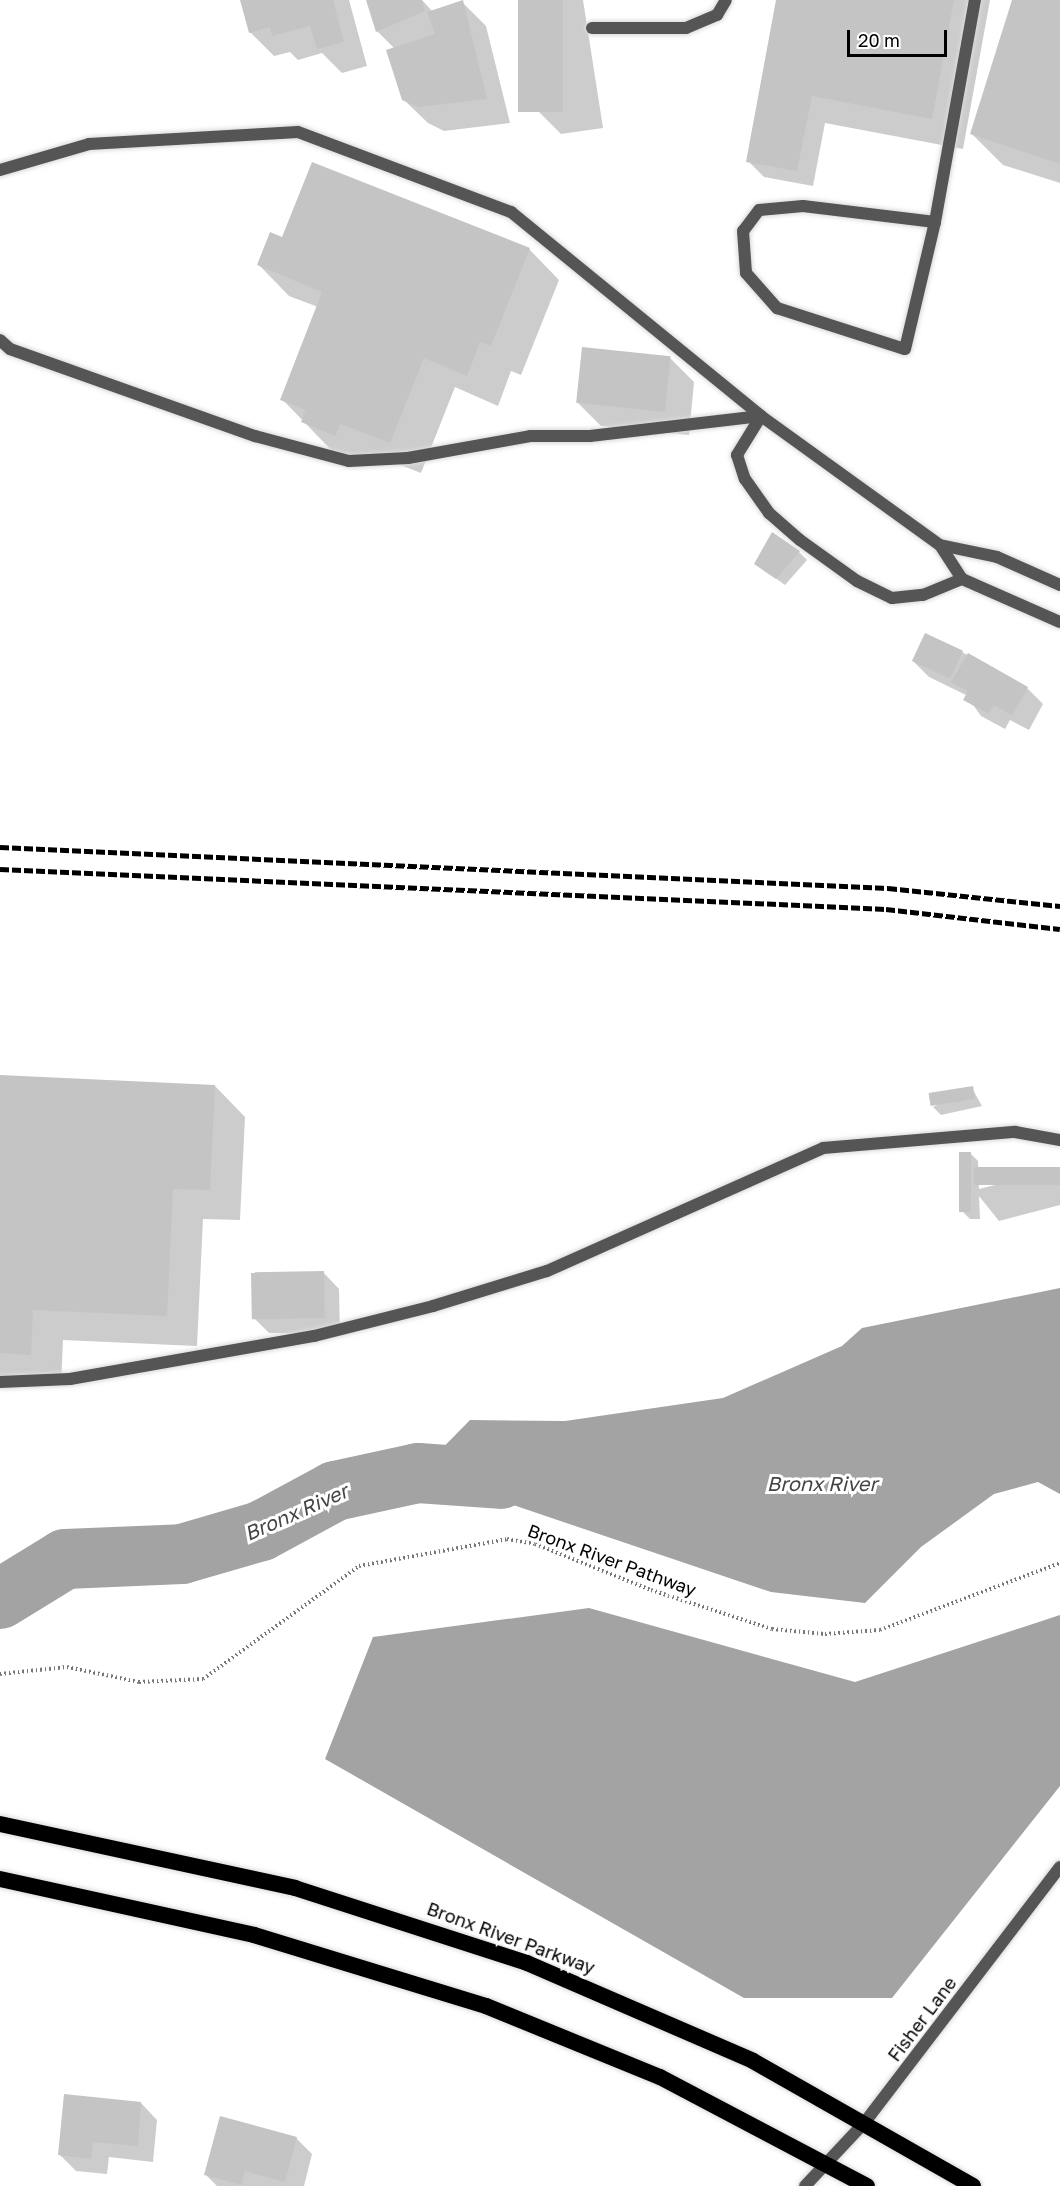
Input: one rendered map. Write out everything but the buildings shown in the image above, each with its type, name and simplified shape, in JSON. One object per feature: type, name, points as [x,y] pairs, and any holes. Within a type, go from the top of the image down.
[{"type":"highway","name":"Bronx River Parkway","points":[[0,1824],[236,1872],[471,1942],[698,2034],[866,2122],[973,2186]]},
{"type":"highway","points":[[0,1880],[204,1922],[429,1985],[651,2073],[829,2163],[867,2186]]},
{"type":"street","points":[[592,28],[686,28],[717,15],[726,0]]},
{"type":"street","points":[[935,222],[803,206],[759,210],[743,231],[746,273],[777,308],[905,349],[935,222],[975,0]]},
{"type":"street","points":[[0,170],[89,144],[298,132],[511,212],[536,228],[597,287],[761,416],[940,545],[962,579],[1060,622]]},
{"type":"street","points":[[0,340],[10,349],[307,451],[349,461],[408,458],[530,436],[590,436],[761,416]]},
{"type":"street","points":[[761,416],[737,456],[745,479],[769,513],[800,540],[857,581],[892,598],[923,595],[962,579]]},
{"type":"street","points":[[940,545],[996,557],[1060,585]]},
{"type":"street","points":[[0,1382],[70,1379],[314,1336],[433,1306],[547,1271],[823,1148],[1015,1132],[1060,1140]]},
{"type":"street","name":"Fisher Lane","points":[[805,2186],[866,2122],[1060,1867]]},
{"type":"path","name":"Bronx River Pathway","points":[[0,1674],[67,1667],[139,1682],[203,1679],[359,1566],[507,1539],[535,1544],[772,1629],[825,1634],[880,1630],[1060,1563]]},
{"type":"water","name":"Bronx River","points":[[1060,1288],[1060,1494],[1038,1482],[994,1494],[921,1547],[865,1603],[771,1592],[418,1473],[470,1420],[565,1421],[723,1398],[842,1346],[862,1328]]},
{"type":"water","points":[[589,1608],[855,1682],[1060,1615],[1060,1786],[892,1998],[744,1998],[325,1759],[373,1637]]},
{"type":"waterway","name":"Bronx River","points":[[0,1599],[65,1559],[182,1554],[261,1531],[335,1491],[418,1473],[501,1479]]},
{"type":"railway","points":[[0,847],[888,888],[1060,906]]},
{"type":"railway","points":[[0,869],[886,909],[1060,929]]}]
